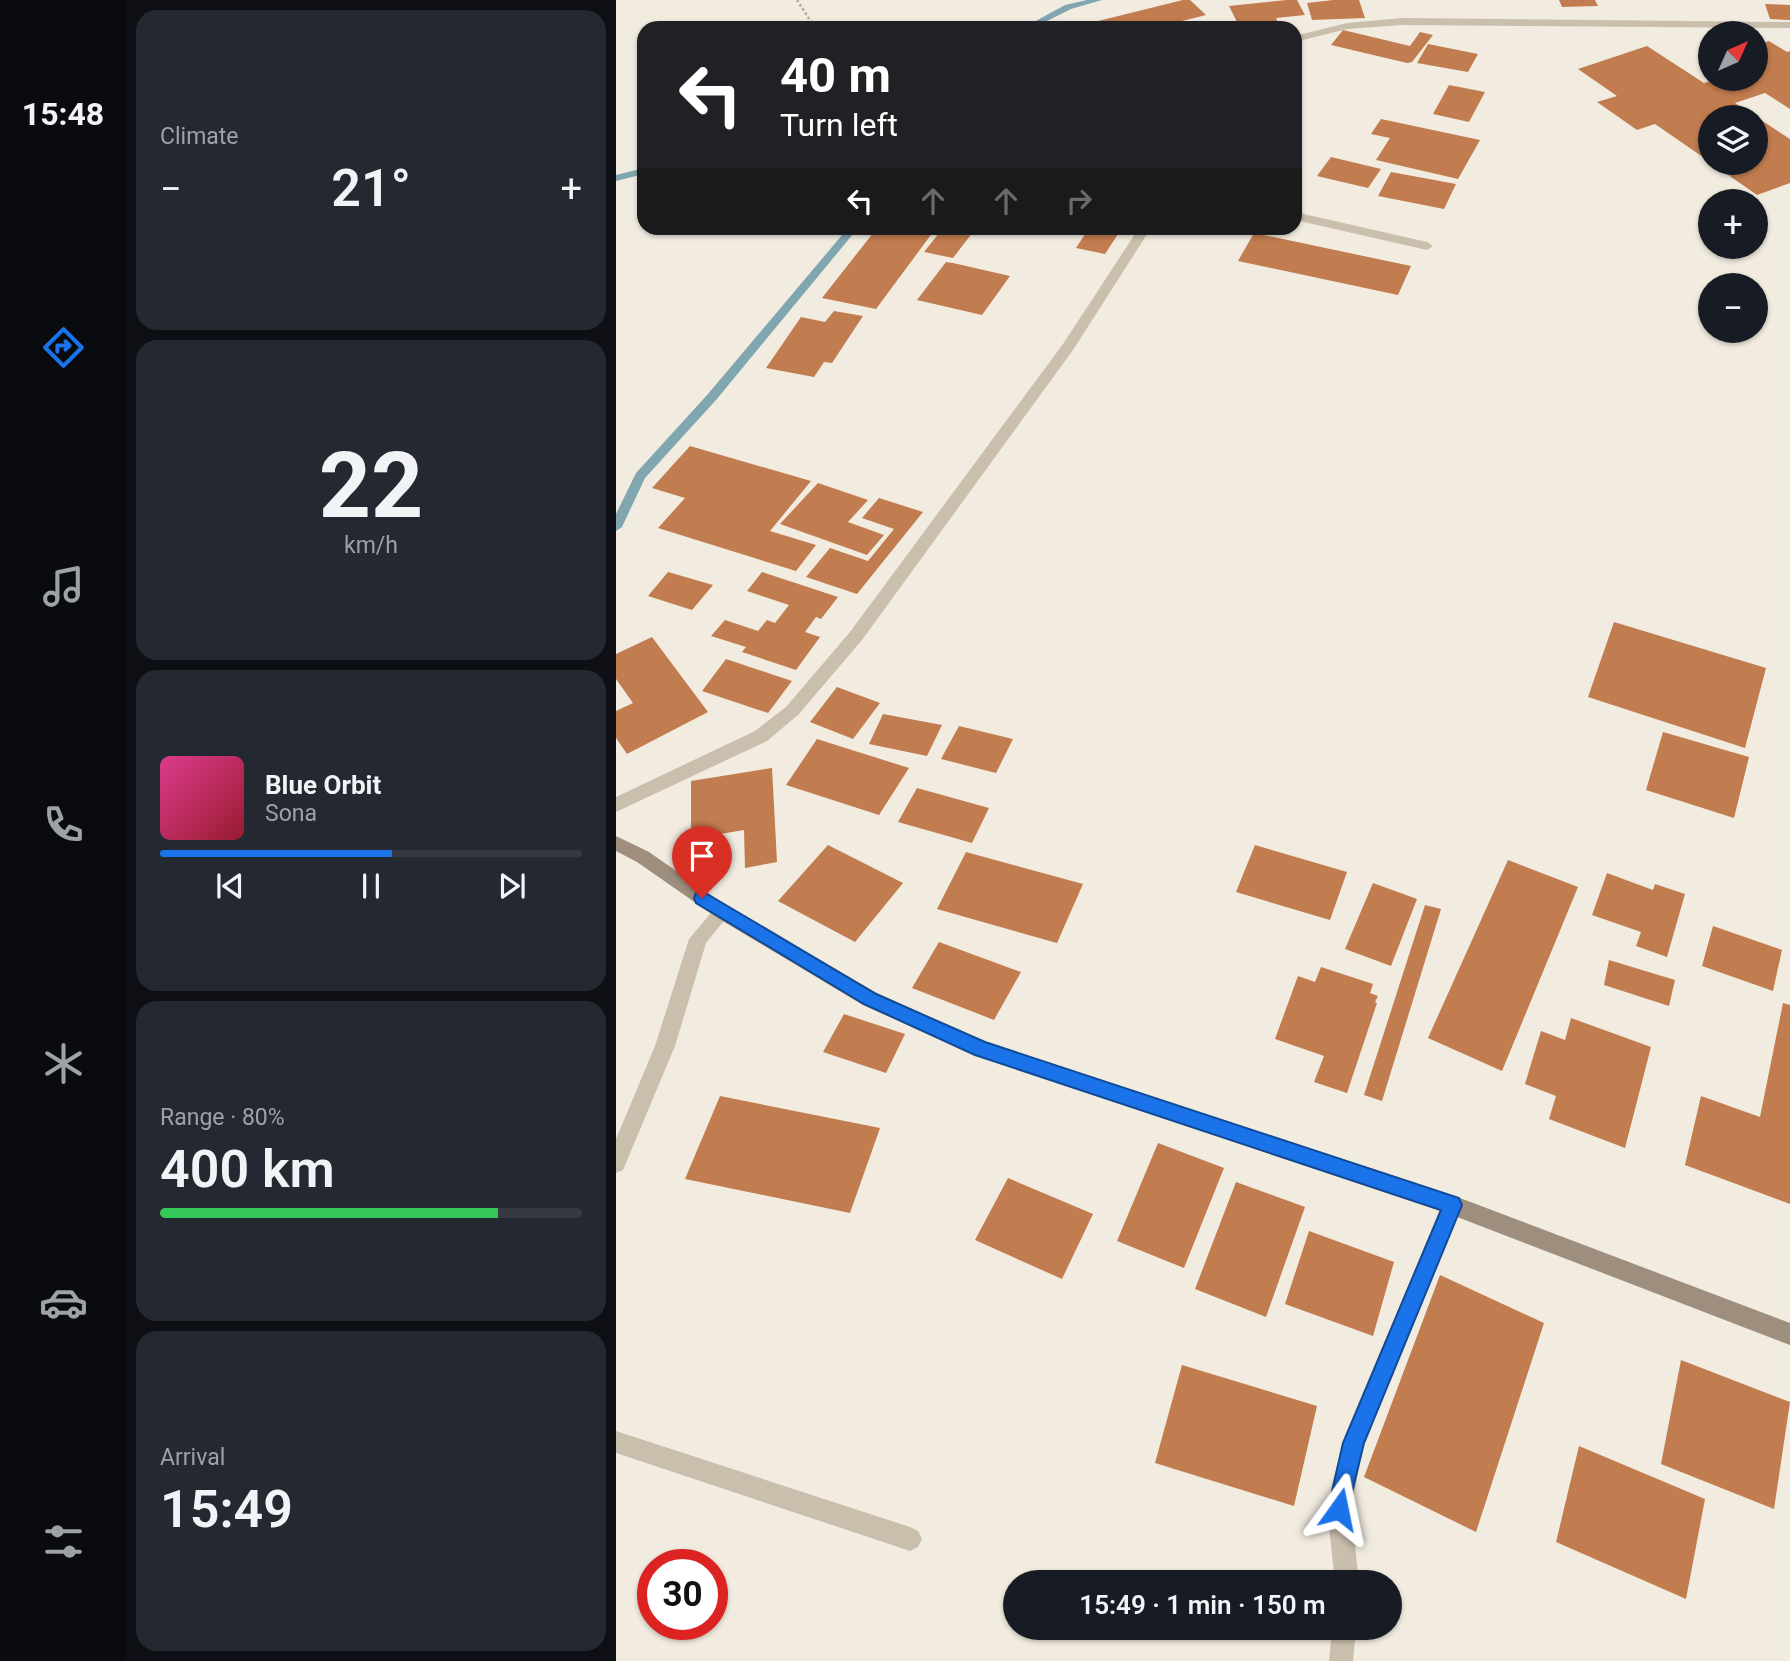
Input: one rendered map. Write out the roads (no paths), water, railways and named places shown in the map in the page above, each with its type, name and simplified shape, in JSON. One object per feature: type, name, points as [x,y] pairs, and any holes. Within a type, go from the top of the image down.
[{"type":"street","points":[[1302,37],[1318,31],[1364,24],[1790,25]]},
{"type":"street","points":[[1302,218],[1427,246]]},
{"type":"street","points":[[616,805],[761,736],[792,711],[856,636],[1068,347],[1140,235]]},
{"type":"street","points":[[616,843],[643,857],[722,912],[870,999],[981,1049],[1452,1205],[1790,1334]]},
{"type":"street","points":[[616,1163],[664,1046],[698,939],[722,912]]},
{"type":"street","points":[[1346,1570],[1339,1509],[1353,1443],[1452,1205]]},
{"type":"street","points":[[616,1442],[910,1539]]},
{"type":"street","points":[[1341,1661],[1343,1640]]},
{"type":"waterway","points":[[1041,21],[1068,7],[1098,0]]},
{"type":"waterway","points":[[616,178],[637,173]]},
{"type":"waterway","points":[[616,527],[640,476],[712,397],[847,235]]}]
